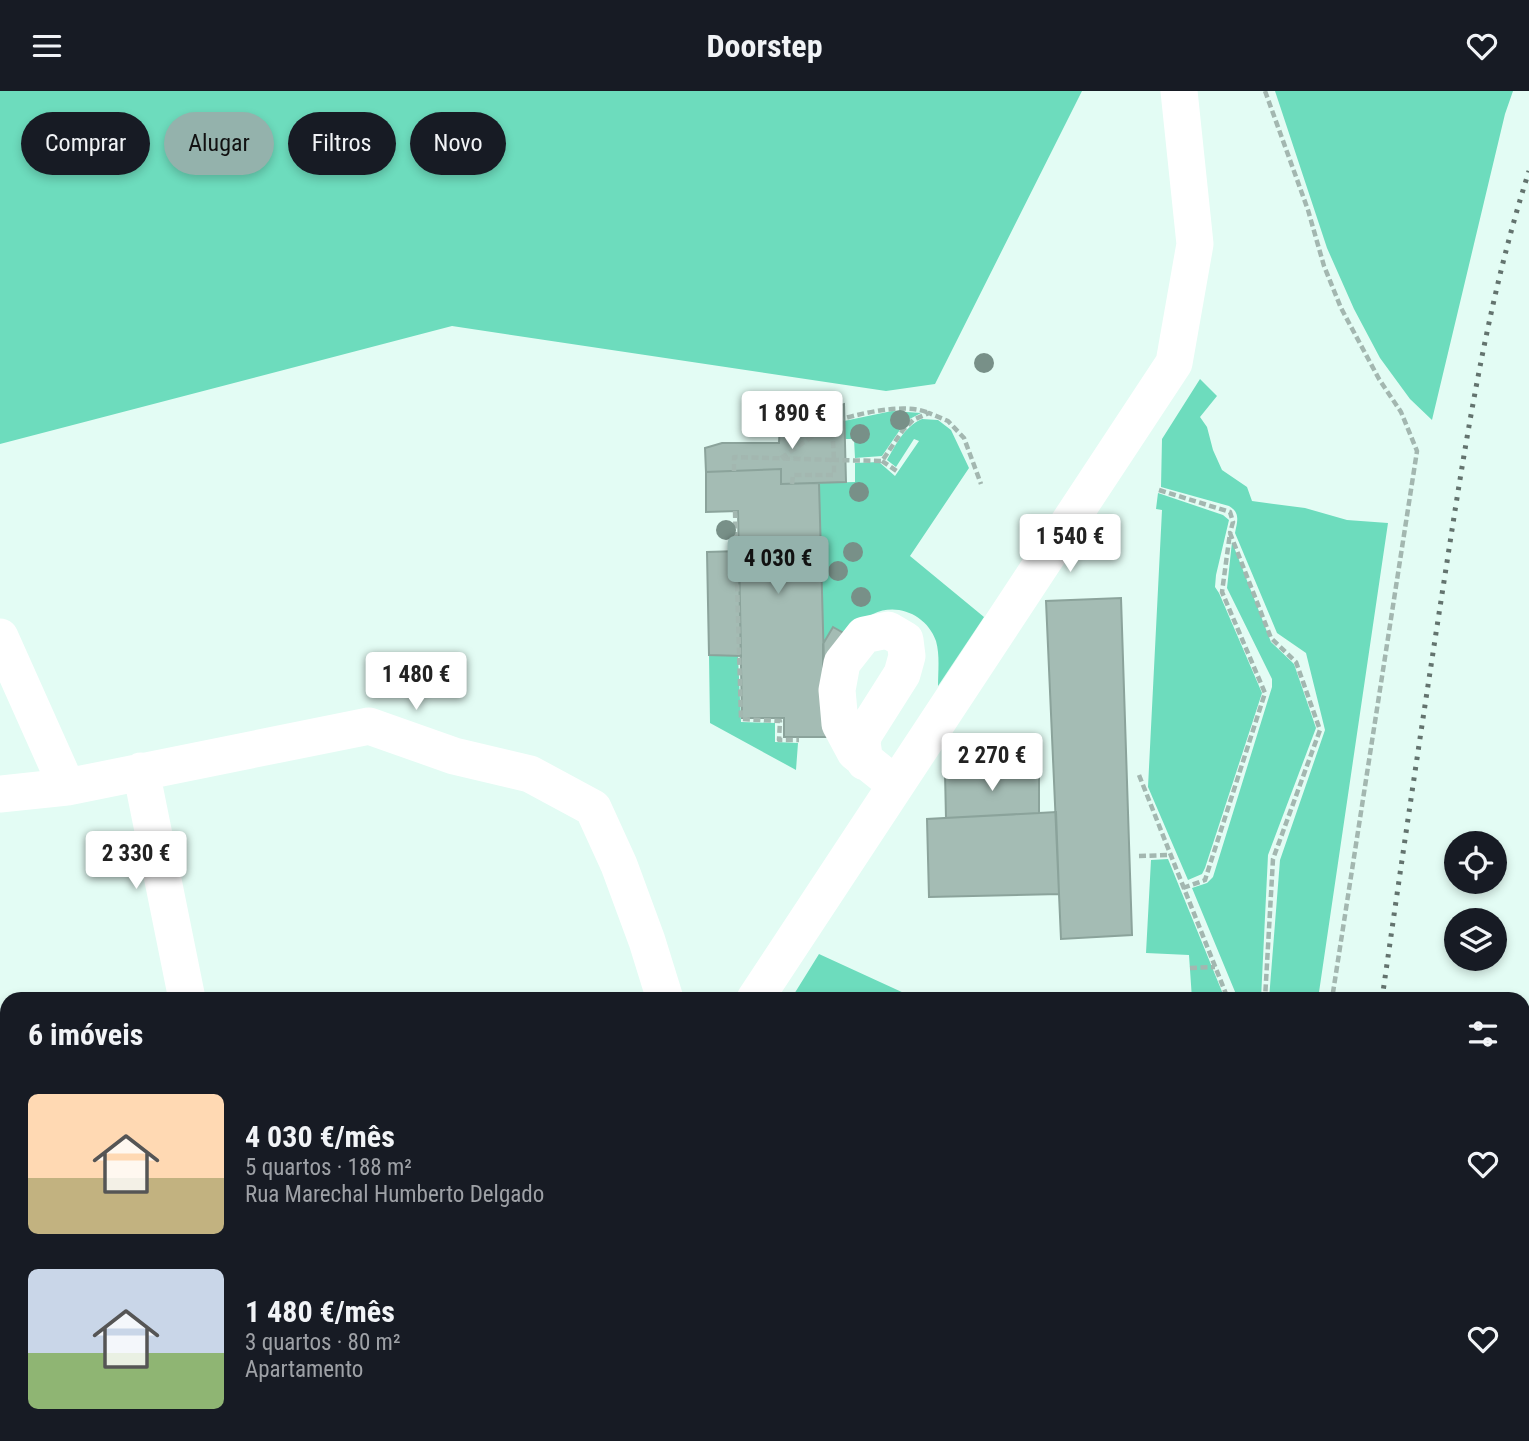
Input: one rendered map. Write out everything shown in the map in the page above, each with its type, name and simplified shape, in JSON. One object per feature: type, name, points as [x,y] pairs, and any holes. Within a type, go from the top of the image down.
[{"type":"street","points":[[760,992],[1174,363],[1195,244],[1179,91]]},
{"type":"street","points":[[0,637],[66,786]]},
{"type":"street","points":[[0,794],[66,786],[369,726],[454,756],[530,774],[593,808],[619,865],[663,992]]},
{"type":"street","points":[[865,762],[896,786]]},
{"type":"street","points":[[141,771],[186,992]]},
{"type":"path","points":[[1265,91],[1308,211],[1324,267],[1341,308],[1379,379],[1401,412],[1416,451],[1333,992]]},
{"type":"path","points":[[781,458],[832,422],[887,409],[923,410],[948,421],[964,438],[981,484]]},
{"type":"path","points":[[882,461],[903,430],[913,420],[929,413]]},
{"type":"path","points":[[792,484],[793,475],[834,475],[832,422]]},
{"type":"path","points":[[734,471],[734,457],[882,461],[898,472]]},
{"type":"path","points":[[1159,490],[1230,512],[1233,522],[1222,592],[1265,693],[1205,880],[1183,888]]},
{"type":"path","points":[[735,511],[741,719],[780,721],[779,740],[799,740]]},
{"type":"path","points":[[1230,533],[1271,638],[1296,662],[1320,730],[1273,859],[1265,992]]},
{"type":"path","points":[[1139,775],[1225,992]]},
{"type":"path","points":[[1139,856],[1170,855]]},
{"type":"path","points":[[1190,968],[1215,967]]},
{"type":"green space","points":[[0,91],[1082,91],[935,384],[886,391],[452,326],[0,444]]},
{"type":"green space","points":[[1275,91],[1513,91],[1505,114],[1432,420],[1410,399],[1380,358],[1354,309],[1327,248]]},
{"type":"green space","points":[[1200,379],[1217,396],[1200,417],[1207,427],[1213,450],[1222,470],[1247,487],[1252,501],[1305,508],[1347,520],[1388,523],[1319,992],[1270,992],[1280,860],[1325,730],[1306,653],[1277,633],[1235,533],[1237,518],[1233,509],[1161,487],[1162,439]]},
{"type":"green space","points":[[892,411],[921,413],[906,421],[882,456],[855,458],[854,439],[845,439],[844,421]]},
{"type":"green space","points":[[922,419],[938,420],[951,430],[969,468],[910,556],[984,617],[938,686],[936,641],[926,624],[910,613],[892,609],[873,614],[848,636],[833,627],[823,644],[819,483],[855,482],[855,463],[879,462],[895,476],[919,441],[914,439],[896,467],[887,460],[906,431]]},
{"type":"green space","points":[[1158,493],[1223,515],[1229,520],[1215,587],[1262,693],[1205,868],[1202,874],[1188,880],[1148,787],[1162,510],[1156,509]]},
{"type":"green space","points":[[1232,542],[1271,642],[1294,664],[1316,728],[1268,855],[1261,992],[1235,992],[1192,888],[1207,883],[1213,877],[1272,687],[1272,679],[1227,588]]},
{"type":"green space","points":[[709,655],[738,656],[741,722],[775,723],[775,742],[798,743],[796,770],[710,723]]},
{"type":"green space","points":[[1168,859],[1222,992],[1192,992],[1189,955],[1146,953],[1151,860]]},
{"type":"green space","points":[[819,954],[902,992],[795,992]]},
{"type":"building","points":[[844,404],[846,482],[781,484],[781,469],[706,472],[705,448],[722,443],[779,443],[780,424]]},
{"type":"building","points":[[781,469],[781,484],[819,483],[826,737],[784,737],[784,718],[742,718],[738,511],[706,512],[706,472]]},
{"type":"building","points":[[739,551],[741,656],[709,655],[707,552]]},
{"type":"building","points":[[1121,598],[1132,935],[1061,939],[1046,601]]},
{"type":"building","points":[[833,627],[854,639],[823,666],[823,644]]},
{"type":"building","points":[[1039,768],[1039,813],[946,818],[945,773]]},
{"type":"building","points":[[1056,812],[1059,894],[929,897],[927,819]]},
{"type":"railway","points":[[1383,992],[1470,422],[1501,270],[1529,171]]}]
